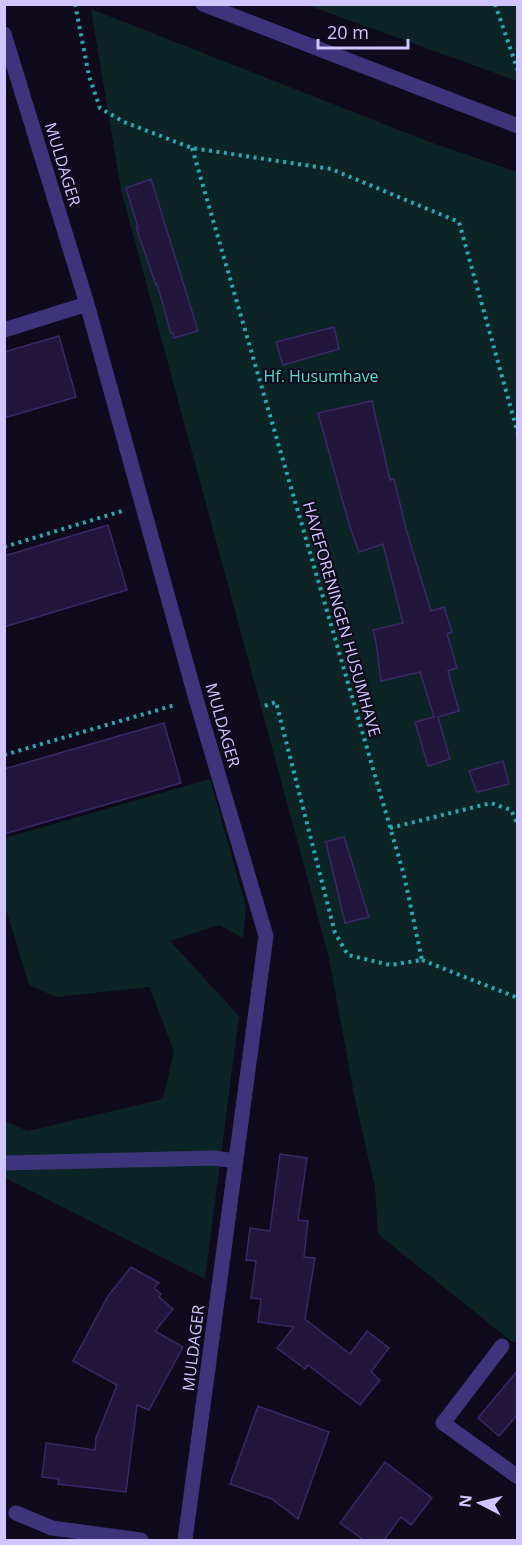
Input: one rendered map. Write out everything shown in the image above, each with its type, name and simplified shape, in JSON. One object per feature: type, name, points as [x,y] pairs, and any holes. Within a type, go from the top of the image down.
[{"type":"street","points":[[203,4],[518,126]]},
{"type":"street","name":"MULDAGER","points":[[4,34],[87,304],[196,699],[266,936],[185,1540]]},
{"type":"street","points":[[4,330],[87,304]]},
{"type":"street","points":[[4,1163],[214,1158],[236,1161]]},
{"type":"street","points":[[502,1346],[443,1423],[518,1478]]},
{"type":"street","points":[[16,1513],[52,1528],[141,1540]]},
{"type":"path","points":[[75,4],[89,76],[100,108],[124,122],[192,148],[331,169],[459,222],[518,434]]},
{"type":"path","points":[[495,4],[518,71]]},
{"type":"path","name":"HAVEFORENINGEN HUSUMHAVE","points":[[192,148],[404,875],[422,960]]},
{"type":"path","points":[[4,547],[143,505]]},
{"type":"path","points":[[4,755],[196,699]]},
{"type":"path","points":[[264,706],[276,702],[335,933],[348,955],[390,965],[422,960],[518,998]]},
{"type":"path","points":[[390,828],[491,802],[511,810],[518,825]]},
{"type":"green space","points":[[307,5],[517,5],[517,81]]},
{"type":"green space","name":"Hf. Husumhave","points":[[91,9],[427,141],[517,172],[517,1342],[512,1342],[378,1234],[375,1187],[355,1100],[329,958],[121,190]]},
{"type":"green space","points":[[210,779],[246,907],[243,938],[219,925],[170,941],[239,1016],[205,1279],[5,1178],[5,1121],[28,1131],[163,1099],[174,1051],[149,987],[56,997],[29,985],[5,906],[5,838]]},
{"type":"building","points":[[151,179],[198,331],[174,338],[136,227],[138,227],[126,188]]},
{"type":"building","points":[[334,327],[339,349],[283,365],[276,342]]},
{"type":"building","points":[[59,336],[76,397],[4,418],[4,352]]},
{"type":"building","points":[[372,401],[390,480],[394,479],[406,529],[431,611],[444,607],[452,632],[447,634],[457,668],[448,671],[459,711],[438,717],[450,759],[428,766],[415,722],[434,717],[420,672],[381,681],[373,630],[403,623],[383,544],[359,552],[318,413]]},
{"type":"building","points":[[108,525],[127,590],[4,627],[4,556]]},
{"type":"building","points":[[164,723],[181,783],[4,834],[4,769]]},
{"type":"building","points":[[503,761],[509,784],[477,792],[469,771]]},
{"type":"building","points":[[344,837],[369,917],[345,923],[326,842]]},
{"type":"building","points":[[280,1154],[307,1158],[298,1220],[308,1221],[304,1257],[315,1258],[305,1319],[350,1354],[367,1331],[389,1348],[371,1372],[380,1380],[360,1405],[308,1365],[305,1369],[277,1348],[294,1327],[258,1322],[261,1299],[251,1298],[256,1261],[246,1260],[250,1228],[270,1231]]},
{"type":"building","points":[[131,1267],[159,1283],[154,1288],[161,1294],[159,1297],[173,1309],[155,1331],[183,1347],[149,1410],[137,1405],[126,1492],[58,1484],[59,1479],[42,1477],[46,1443],[95,1450],[96,1438],[117,1385],[73,1361],[108,1296]]},
{"type":"building","points":[[518,1370],[518,1414],[499,1436],[478,1418]]},
{"type":"building","points":[[258,1406],[329,1432],[298,1519],[272,1499],[230,1484]]},
{"type":"building","points":[[385,1462],[432,1498],[411,1525],[401,1517],[384,1540],[364,1540],[340,1523]]}]
